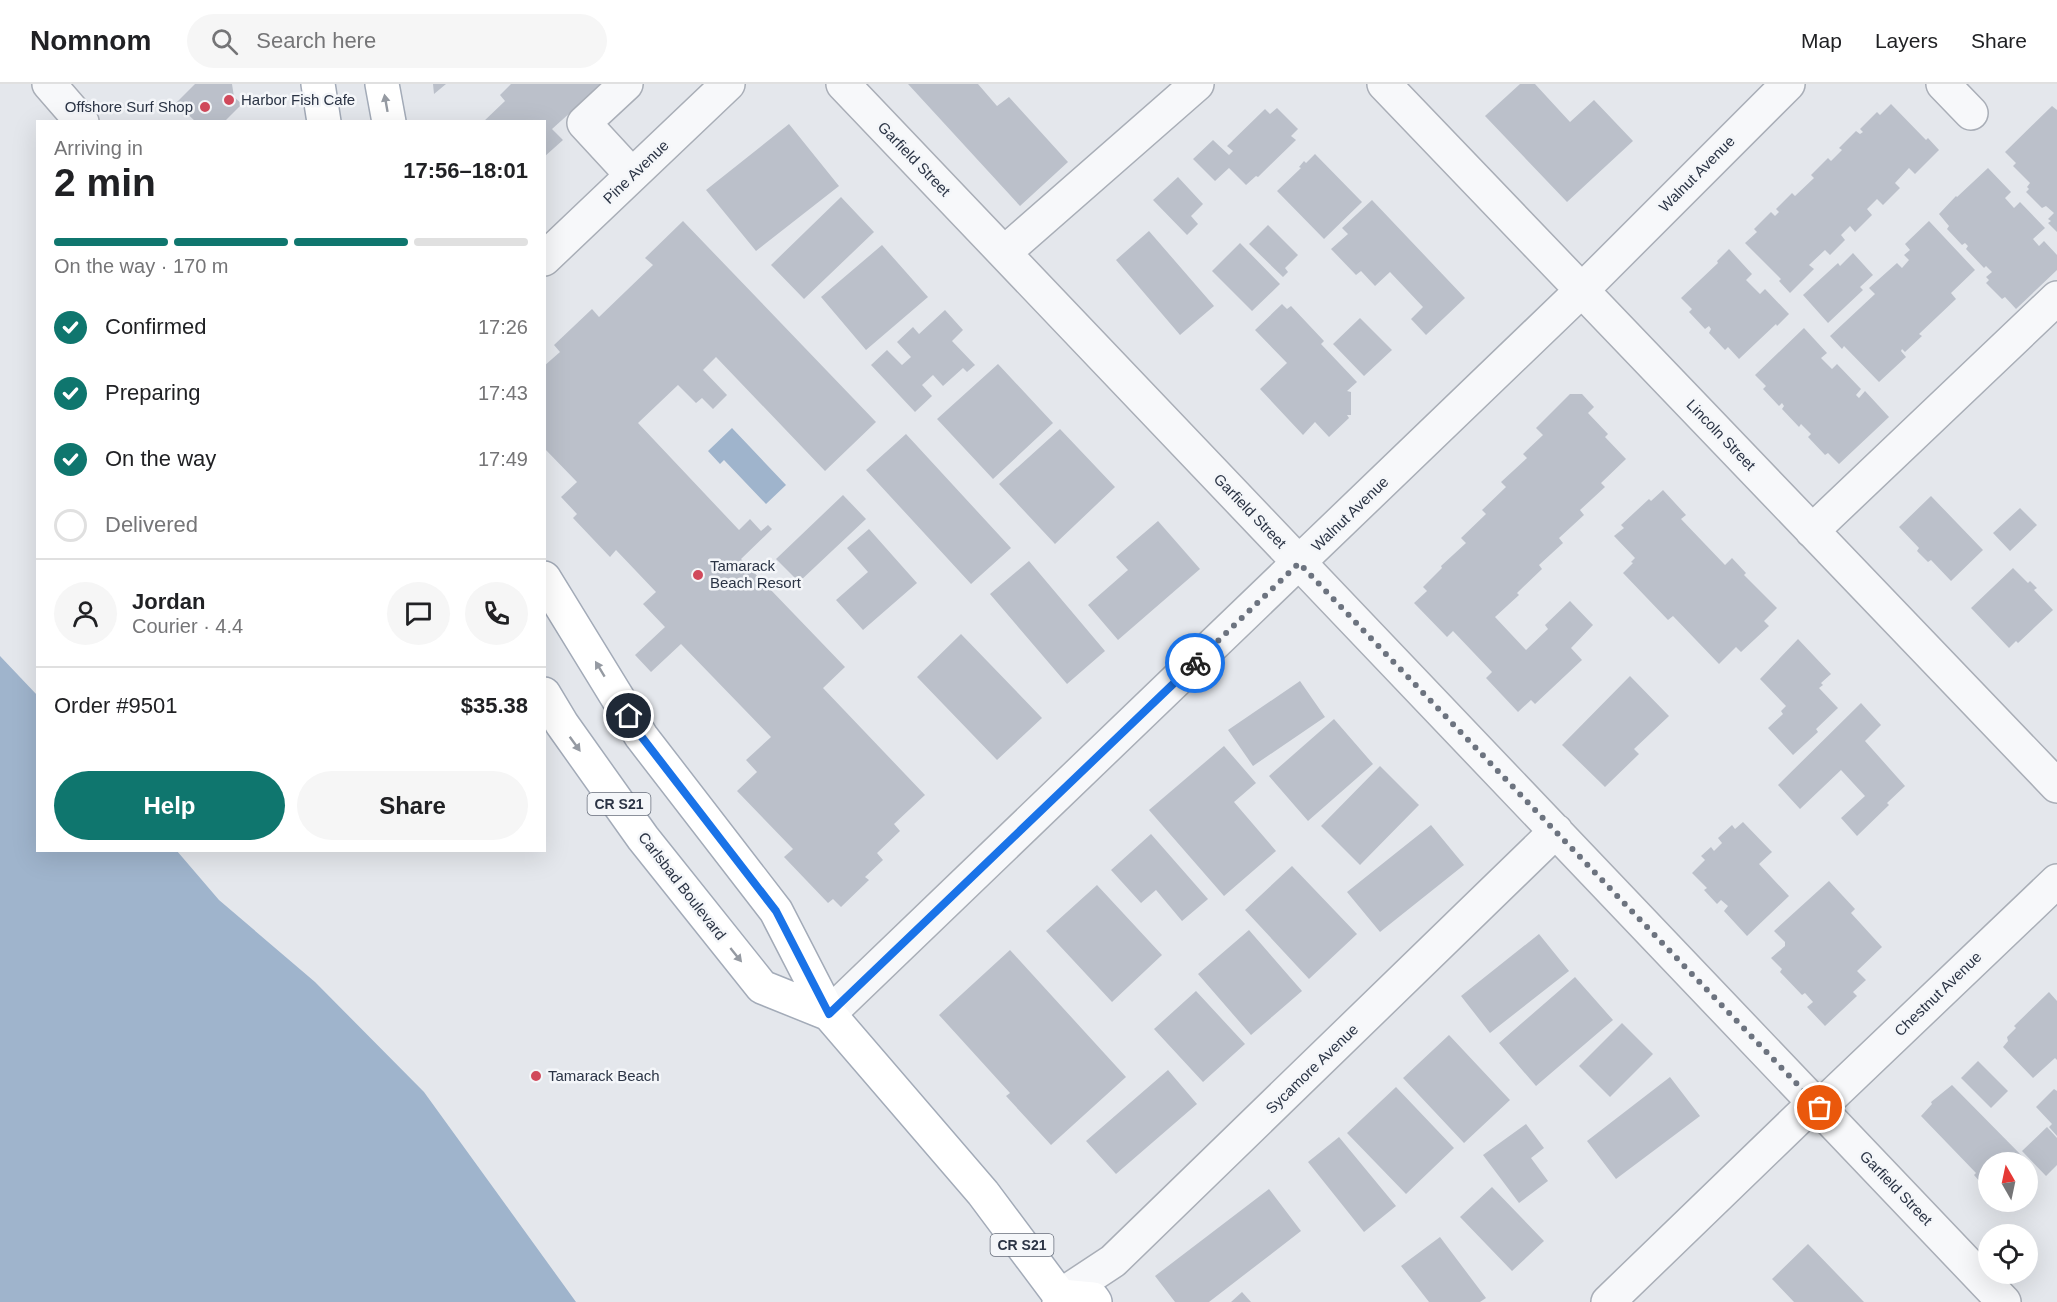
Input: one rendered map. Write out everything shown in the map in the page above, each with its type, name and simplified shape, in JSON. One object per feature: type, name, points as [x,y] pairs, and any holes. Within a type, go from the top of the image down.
[{"type":"main road","points":[[318,84],[324,120]]},
{"type":"main road","points":[[382,84],[389,120]]},
{"type":"main road","name":"Carlsbad Boulevard","points":[[546,581],[641,736],[776,911],[829,1014],[983,1193],[1060,1299]]},
{"type":"main road","name":"Carlsbad Boulevard","points":[[546,697],[562,724],[643,838],[762,987],[829,1014]]},
{"type":"main road","points":[[1060,1299],[1093,1299],[1095,1302]]},
{"type":"street","points":[[49,84],[80,120]]},
{"type":"street","points":[[626,84],[584,123],[632,175]]},
{"type":"street","name":"Garfield Street","points":[[843,84],[2004,1302]]},
{"type":"street","points":[[1004,253],[1197,84]]},
{"type":"street","name":"Lincoln Street","points":[[1384,84],[2057,786]]},
{"type":"street","name":"Walnut Avenue","points":[[829,1014],[1582,290],[1788,84]]},
{"type":"street","points":[[1944,84],[1971,113]]},
{"type":"street","name":"Pine Avenue","points":[[546,257],[632,175],[718,87]]},
{"type":"street","points":[[1812,531],[2057,298]]},
{"type":"street","name":"Sycamore Avenue","points":[[1060,1299],[1113,1261],[1556,831]]},
{"type":"street","name":"Chestnut Avenue","points":[[1608,1302],[2057,881]]},
{"type":"water","points":[[732,428],[786,485],[766,504],[724,460],[720,464],[708,451]]},
{"type":"water","points":[[0,656],[36,694],[36,852],[178,852],[219,900],[315,982],[424,1092],[576,1302],[0,1302]]},
{"type":"building","name":"Offshore Surf Shop","points":[[195,84],[232,84],[234,97],[242,104],[226,120],[194,120],[176,103]]},
{"type":"building","points":[[433,84],[446,84],[434,94]]},
{"type":"building","points":[[511,84],[602,84],[552,129],[563,140],[546,155],[546,120],[485,120],[505,101],[500,95]]},
{"type":"building","points":[[908,84],[978,84],[997,106],[1009,97],[1068,162],[1020,206]]},
{"type":"building","points":[[1520,84],[1535,84],[1570,122],[1594,100],[1633,141],[1567,202],[1485,116]]},
{"type":"building","points":[[1891,104],[1939,150],[1915,174],[1909,168],[1895,183],[1900,188],[1883,205],[1877,199],[1867,209],[1872,215],[1855,232],[1850,226],[1841,235],[1845,240],[1830,255],[1825,250],[1809,265],[1814,269],[1790,293],[1779,281],[1781,279],[1745,243],[1757,232],[1754,229],[1771,212],[1775,216],[1779,212],[1776,209],[1792,193],[1795,196],[1814,178],[1811,175],[1828,158],[1831,161],[1842,150],[1839,148],[1856,131],[1860,134],[1863,132],[1860,129],[1877,112],[1880,115]]},
{"type":"building","points":[[2052,106],[2057,110],[2057,232],[2048,223],[2051,221],[2048,219],[2054,213],[2046,206],[2042,208],[2026,192],[2030,183],[2013,166],[2016,163],[2005,152]]},
{"type":"building","points":[[1277,108],[1298,129],[1291,136],[1296,140],[1258,177],[1256,176],[1246,185],[1229,168],[1215,181],[1193,159],[1213,140],[1229,155],[1233,151],[1227,146],[1265,109],[1270,114]]},
{"type":"building","points":[[789,124],[839,186],[756,251],[706,190]]},
{"type":"building","points":[[1315,154],[1362,202],[1324,239],[1277,191],[1301,168],[1299,167],[1304,161],[1306,163]]},
{"type":"building","points":[[1988,168],[2011,192],[2005,198],[2014,208],[2020,202],[2045,228],[2033,239],[2039,246],[2044,241],[2057,255],[2057,270],[2016,309],[2005,297],[2002,299],[1986,283],[1989,280],[1986,277],[1992,272],[1986,266],[1984,268],[1966,249],[1968,246],[1965,243],[1962,245],[1947,229],[1949,226],[1939,214]]},
{"type":"building","points":[[1178,177],[1203,204],[1191,216],[1198,224],[1187,235],[1153,200]]},
{"type":"building","points":[[841,197],[874,232],[804,299],[771,265]]},
{"type":"building","points":[[1372,200],[1465,298],[1426,335],[1411,319],[1423,307],[1390,272],[1375,286],[1361,271],[1356,275],[1331,249],[1348,234],[1342,228]]},
{"type":"building","name":"Tamarack Beach Resort","points":[[683,221],[876,422],[825,471],[716,357],[703,370],[727,395],[713,409],[702,398],[696,403],[678,385],[638,423],[739,530],[750,519],[761,531],[768,525],[772,529],[741,559],[845,667],[823,688],[925,795],[894,824],[900,831],[877,853],[883,860],[865,877],[869,880],[841,907],[833,899],[828,903],[784,857],[793,849],[737,791],[757,772],[746,760],[771,737],[681,644],[651,672],[635,655],[665,627],[643,604],[656,592],[616,550],[610,557],[573,518],[577,514],[561,497],[577,482],[546,450],[546,364],[560,352],[554,345],[592,309],[599,317],[653,265],[645,258]]},
{"type":"building","points":[[1929,221],[1975,270],[1951,293],[1956,299],[1919,334],[1922,336],[1905,352],[1902,349],[1906,357],[1879,382],[1844,346],[1842,349],[1830,336],[1875,294],[1869,288],[1897,263],[1902,268],[1909,260],[1904,255],[1910,250],[1905,244]]},
{"type":"building","points":[[1268,225],[1298,255],[1285,268],[1288,272],[1283,277],[1249,244]]},
{"type":"building","points":[[1149,231],[1214,306],[1180,335],[1116,260]]},
{"type":"building","points":[[1240,243],[1280,284],[1252,311],[1212,271]]},
{"type":"building","points":[[882,245],[928,297],[866,350],[821,297]]},
{"type":"building","points":[[1729,249],[1752,274],[1746,280],[1760,294],[1765,289],[1789,314],[1739,359],[1728,347],[1725,350],[1709,333],[1711,329],[1709,326],[1705,329],[1689,312],[1692,309],[1681,298],[1718,263],[1717,261]]},
{"type":"building","points":[[1853,253],[1873,275],[1860,287],[1863,290],[1828,323],[1803,295],[1838,263],[1840,266]]},
{"type":"building","points":[[1282,304],[1287,309],[1291,306],[1324,341],[1321,344],[1357,382],[1347,391],[1351,392],[1351,415],[1347,415],[1349,418],[1329,437],[1315,422],[1303,435],[1260,389],[1287,363],[1255,330]]},
{"type":"building","points":[[945,310],[963,330],[952,341],[975,365],[967,372],[963,368],[943,386],[933,375],[922,385],[932,396],[915,412],[871,365],[887,350],[902,365],[911,357],[897,342],[913,327],[919,334]]},
{"type":"building","points":[[1360,318],[1392,350],[1364,376],[1333,344]]},
{"type":"building","points":[[1804,328],[1827,353],[1821,358],[1832,369],[1837,364],[1861,389],[1856,395],[1859,398],[1865,391],[1889,417],[1839,464],[1828,453],[1825,455],[1808,437],[1811,434],[1801,424],[1799,427],[1782,409],[1784,406],[1782,403],[1779,406],[1763,389],[1766,386],[1755,375]]},
{"type":"building","points":[[998,364],[1053,423],[993,479],[937,419]]},
{"type":"building","points":[[1570,394],[1582,394],[1594,407],[1588,413],[1608,434],[1605,437],[1626,459],[1601,483],[1605,487],[1580,510],[1584,515],[1559,538],[1563,543],[1539,565],[1542,569],[1495,617],[1526,650],[1548,629],[1545,625],[1570,601],[1593,625],[1571,648],[1582,660],[1535,704],[1531,700],[1518,712],[1486,678],[1492,672],[1453,631],[1447,637],[1414,603],[1427,591],[1423,587],[1442,568],[1441,566],[1466,543],[1461,538],[1486,514],[1482,510],[1506,487],[1501,482],[1527,458],[1523,454],[1543,435],[1536,428]]},
{"type":"building","points":[[1060,429],[1115,487],[1055,544],[999,484]]},
{"type":"building","points":[[906,434],[1011,548],[971,584],[866,470]]},
{"type":"building","points":[[1663,490],[1686,515],[1681,519],[1725,565],[1732,558],[1746,573],[1744,575],[1777,608],[1764,621],[1769,626],[1741,652],[1736,647],[1719,664],[1673,616],[1668,620],[1623,573],[1635,558],[1614,536],[1624,528],[1621,525],[1649,499],[1651,501]]},
{"type":"building","points":[[843,495],[866,519],[799,582],[776,559]]},
{"type":"building","points":[[1931,496],[1983,550],[1951,581],[1931,560],[1928,562],[1917,551],[1919,548],[1899,527]]},
{"type":"building","points":[[2020,508],[2037,525],[2010,551],[1993,533]]},
{"type":"building","points":[[1158,521],[1200,569],[1118,640],[1088,605],[1128,570],[1116,557]]},
{"type":"building","points":[[869,529],[917,583],[863,630],[836,600],[868,572],[847,548]]},
{"type":"building","points":[[1029,561],[1105,651],[1067,684],[990,594]]},
{"type":"building","points":[[2013,568],[2028,583],[2030,581],[2037,588],[2034,590],[2053,610],[2018,643],[2016,641],[2009,648],[1971,608]]},
{"type":"building","points":[[961,634],[1042,718],[997,760],[917,677]]},
{"type":"building","points":[[1798,639],[1831,674],[1819,688],[1838,708],[1816,729],[1818,732],[1793,755],[1768,728],[1783,714],[1781,711],[1786,706],[1760,679]]},
{"type":"building","points":[[1630,676],[1669,716],[1634,749],[1639,754],[1605,787],[1562,745]]},
{"type":"building","points":[[1300,681],[1325,717],[1253,766],[1228,730]]},
{"type":"building","points":[[1861,703],[1881,725],[1865,741],[1905,786],[1857,836],[1841,818],[1865,796],[1841,770],[1800,809],[1778,785]]},
{"type":"building","points":[[1334,719],[1373,764],[1308,821],[1269,776]]},
{"type":"building","points":[[1224,746],[1256,783],[1234,802],[1276,851],[1224,896],[1149,810]]},
{"type":"building","points":[[1380,766],[1419,805],[1360,865],[1321,826]]},
{"type":"building","points":[[1743,822],[1772,852],[1759,864],[1789,896],[1747,936],[1724,911],[1728,906],[1721,900],[1717,904],[1704,890],[1707,888],[1692,873],[1705,860],[1701,856],[1711,847],[1714,851],[1722,843],[1718,838],[1732,825],[1735,829]]},
{"type":"building","points":[[1431,825],[1464,865],[1380,932],[1347,892]]},
{"type":"building","points":[[1151,834],[1208,899],[1182,921],[1156,890],[1141,903],[1111,870]]},
{"type":"building","points":[[1292,866],[1357,934],[1309,979],[1245,910]]},
{"type":"building","points":[[1829,881],[1855,909],[1851,913],[1882,947],[1857,971],[1866,980],[1853,992],[1857,996],[1825,1026],[1807,1007],[1813,1002],[1805,993],[1802,995],[1780,972],[1782,969],[1771,958],[1785,946],[1785,942],[1774,931]]},
{"type":"building","points":[[1097,885],[1162,955],[1112,1002],[1046,931]]},
{"type":"building","points":[[1249,930],[1302,991],[1251,1035],[1198,974]]},
{"type":"building","points":[[1539,934],[1569,971],[1490,1033],[1461,996]]},
{"type":"building","points":[[1010,950],[1126,1077],[1051,1145],[1006,1096],[1010,1093],[939,1015]]},
{"type":"building","points":[[1575,977],[1613,1020],[1536,1086],[1499,1043]]},
{"type":"building","points":[[1196,991],[1245,1044],[1203,1082],[1154,1029]]},
{"type":"building","points":[[2049,992],[2057,1001],[2057,1060],[2055,1058],[2033,1078],[2003,1047],[2008,1041],[2007,1037],[2016,1028],[2014,1026]]},
{"type":"building","points":[[1622,1023],[1653,1054],[1610,1097],[1579,1066]]},
{"type":"building","points":[[1449,1035],[1510,1100],[1464,1143],[1403,1078]]},
{"type":"building","points":[[1978,1061],[2008,1091],[1991,1108],[1961,1078]]},
{"type":"building","points":[[1168,1070],[1197,1104],[1116,1174],[1086,1141]]},
{"type":"building","points":[[1670,1077],[1700,1116],[1616,1179],[1587,1141]]},
{"type":"building","points":[[1952,1085],[2018,1152],[1978,1152],[1978,1180],[1974,1175],[1976,1173],[1921,1116],[1932,1104],[1931,1102]]},
{"type":"building","points":[[1396,1087],[1454,1148],[1406,1194],[1347,1133]]},
{"type":"building","points":[[2054,1089],[2057,1091],[2057,1136],[2049,1127],[2052,1124],[2036,1107]]},
{"type":"building","points":[[1526,1124],[1544,1148],[1531,1158],[1548,1181],[1519,1203],[1483,1155]]},
{"type":"building","points":[[2047,1127],[2057,1138],[2057,1165],[2046,1176],[2038,1168],[2038,1152],[2022,1151]]},
{"type":"building","points":[[1339,1137],[1396,1206],[1364,1232],[1308,1162]]},
{"type":"building","points":[[1492,1187],[1544,1241],[1512,1271],[1460,1217]]},
{"type":"building","points":[[1269,1189],[1301,1231],[1209,1302],[1175,1302],[1155,1276]]},
{"type":"building","points":[[1440,1237],[1486,1298],[1480,1302],[1429,1302],[1401,1266]]},
{"type":"building","points":[[1808,1244],[1864,1302],[1794,1302],[1772,1279]]},
{"type":"building","points":[[1242,1292],[1251,1302],[1231,1302]]},
{"type":"way so far","points":[[1195,663],[1299,563],[1820,1108]]},
{"type":"place","name":"Harbor Fish Cafe","points":[[229,100]]},
{"type":"place","name":"Offshore Surf Shop","points":[[205,107]]},
{"type":"place","name":"Tamarack Beach Resort","points":[[698,575]]},
{"type":"place","name":"Tamarack Beach","points":[[536,1076]]},
{"type":"route","points":[[629,716],[641,736],[776,911],[829,1014],[1195,663]]}]
